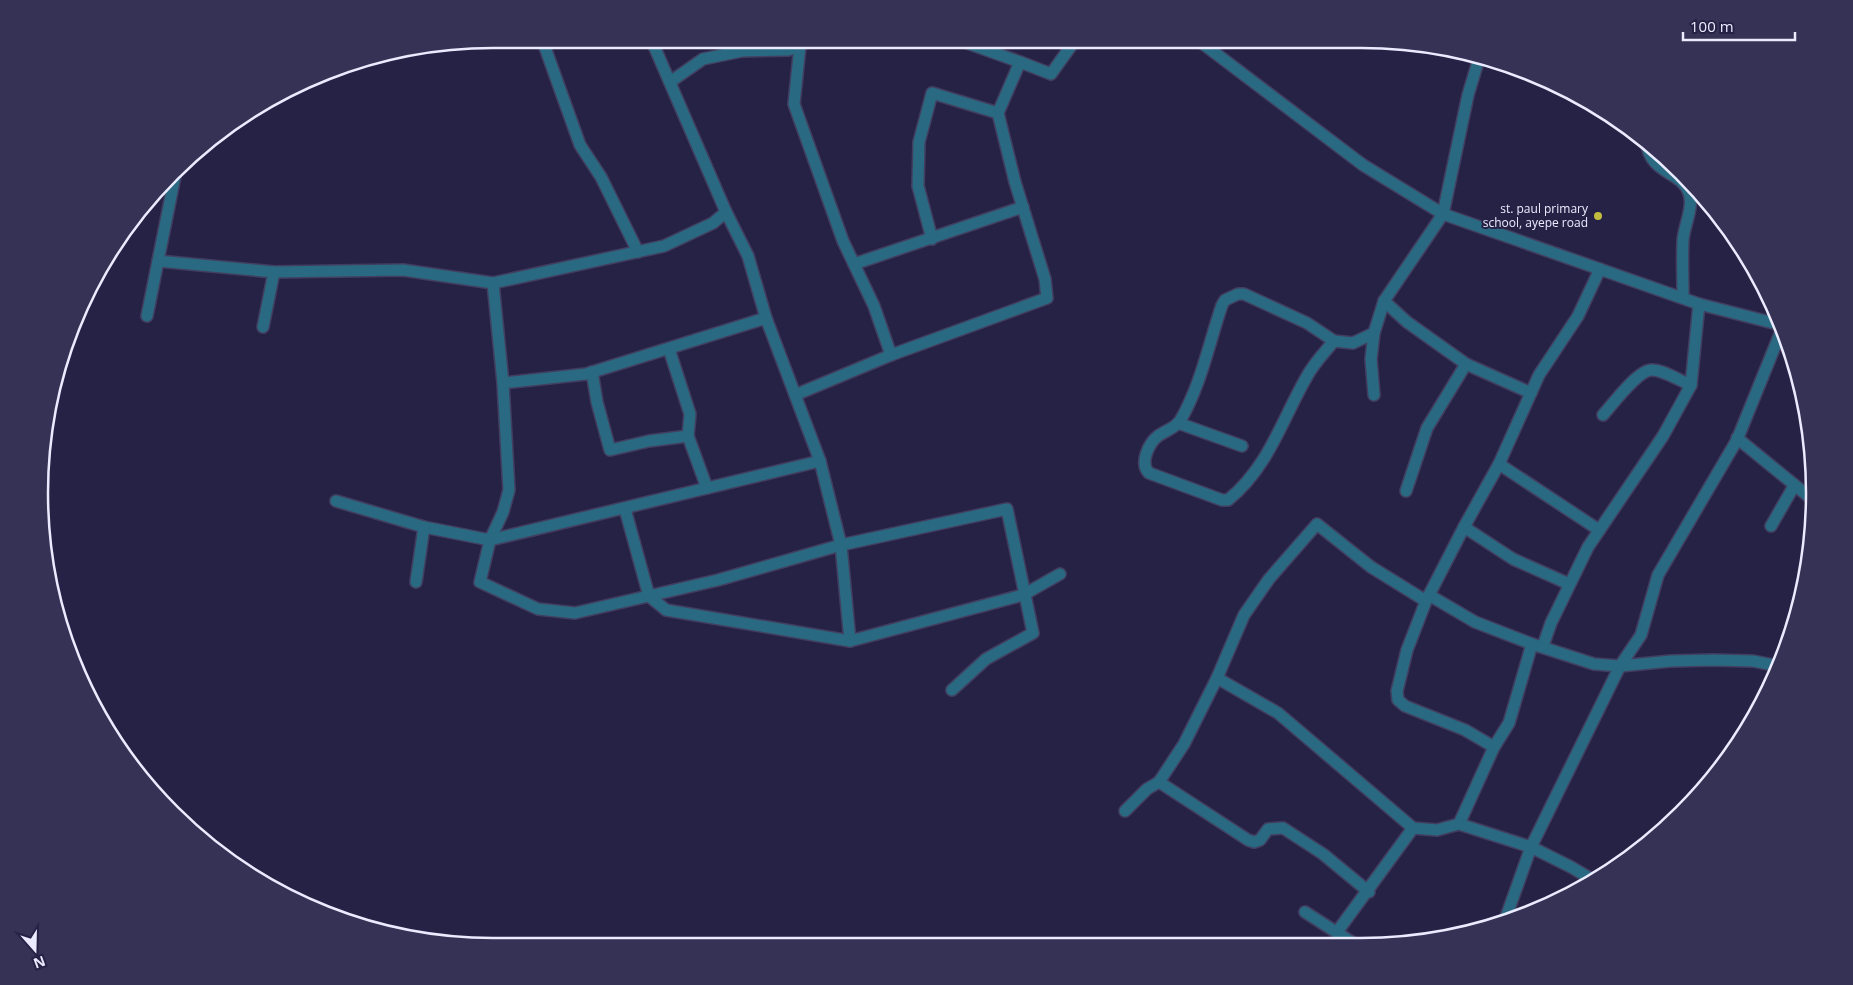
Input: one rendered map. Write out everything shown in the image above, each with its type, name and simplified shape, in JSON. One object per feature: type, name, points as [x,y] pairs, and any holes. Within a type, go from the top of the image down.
[{"type":"street","points":[[545,48],[580,145],[601,177],[638,252]]},
{"type":"street","points":[[655,48],[726,212],[748,256],[766,318],[820,461],[841,545],[850,641]]},
{"type":"street","points":[[670,82],[703,59],[742,51],[788,50],[792,48]]},
{"type":"street","points":[[801,48],[794,104],[854,264],[874,306],[891,355]]},
{"type":"street","points":[[981,48],[1051,74],[1070,48]]},
{"type":"street","points":[[1209,48],[1363,165],[1443,214],[1699,304],[1772,323]]},
{"type":"street","points":[[796,395],[891,355],[1045,300],[1048,294],[1045,280],[998,113],[1020,62]]},
{"type":"street","points":[[1374,395],[1370,359],[1374,333],[1384,301],[1443,214],[1468,94],[1477,63]]},
{"type":"street","points":[[932,238],[918,186],[919,142],[932,92],[998,113]]},
{"type":"street","points":[[1649,154],[1657,166],[1674,177]]},
{"type":"street","points":[[147,316],[174,183]]},
{"type":"street","points":[[1683,298],[1683,239],[1688,192]]},
{"type":"street","points":[[854,264],[1023,207]]},
{"type":"street","points":[[158,261],[274,272],[403,270],[493,283],[664,246],[713,223],[726,212]]},
{"type":"street","points":[[1494,747],[1465,730],[1405,706],[1398,700],[1397,691],[1407,650],[1428,598],[1464,526],[1499,464],[1544,367],[1578,316],[1600,269]]},
{"type":"street","points":[[263,327],[274,272]]},
{"type":"street","points":[[493,283],[503,383],[509,490],[503,512],[490,540],[480,582],[538,609],[575,613],[718,580],[841,545],[1007,509],[1023,594],[1033,633],[986,659],[952,690]]},
{"type":"street","points":[[1334,341],[1306,377],[1278,435],[1251,478],[1228,500],[1222,500],[1147,472],[1145,460],[1154,440],[1178,423],[1196,386],[1222,305],[1231,296],[1244,294],[1307,323],[1334,341],[1354,343],[1374,333]]},
{"type":"street","points":[[1384,301],[1414,328],[1466,364],[1531,393]]},
{"type":"street","points":[[1459,824],[1494,747],[1509,723],[1538,645],[1569,584],[1599,530],[1663,436],[1691,385],[1699,304]]},
{"type":"street","points":[[503,383],[592,372],[766,318]]},
{"type":"street","points":[[1508,913],[1531,848],[1620,666],[1641,635],[1658,575],[1737,438],[1778,338]]},
{"type":"street","points":[[669,349],[690,414],[688,436],[708,488]]},
{"type":"street","points":[[1406,492],[1427,428],[1466,364]]},
{"type":"street","points":[[1603,415],[1637,378],[1648,371],[1656,371],[1691,385]]},
{"type":"street","points":[[592,372],[597,402],[610,450],[649,441],[688,436]]},
{"type":"street","points":[[1178,423],[1242,446]]},
{"type":"street","points":[[1737,438],[1806,495]]},
{"type":"street","points":[[336,501],[424,527],[490,540],[820,461]]},
{"type":"street","points":[[1499,464],[1599,530]]},
{"type":"street","points":[[1771,526],[1794,486]]},
{"type":"street","points":[[625,509],[649,596],[666,610],[850,641],[1023,594],[1060,574]]},
{"type":"street","points":[[1125,811],[1147,789],[1159,782],[1184,744],[1217,678],[1244,615],[1269,579],[1316,524],[1371,567],[1475,622],[1594,664],[1620,666],[1671,661],[1713,660],[1753,661],[1771,665]]},
{"type":"street","points":[[1464,526],[1513,559],[1569,584]]},
{"type":"street","points":[[416,582],[424,527]]},
{"type":"street","points":[[1217,678],[1278,713],[1413,828],[1437,830],[1459,824],[1531,848],[1586,876]]},
{"type":"street","points":[[1159,782],[1248,840],[1254,842],[1260,840],[1268,829],[1283,828],[1323,854],[1368,892]]},
{"type":"street","points":[[1337,932],[1413,828]]},
{"type":"street","points":[[1305,912],[1347,938]]},
{"type":"place","name":"st. paul primary school, ayepe road","points":[[1598,216]]}]
